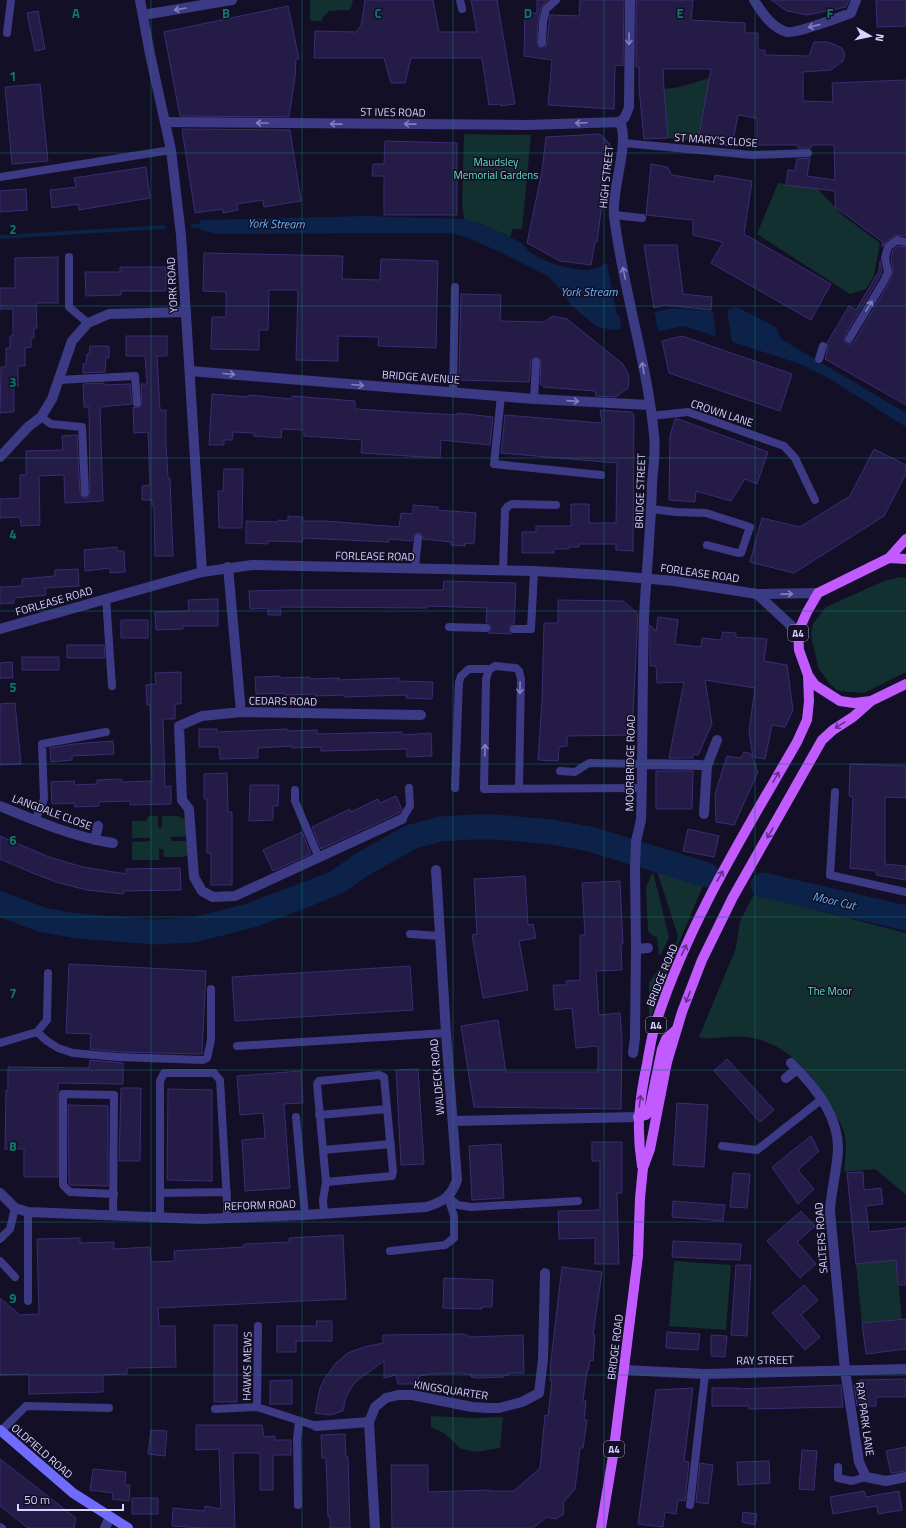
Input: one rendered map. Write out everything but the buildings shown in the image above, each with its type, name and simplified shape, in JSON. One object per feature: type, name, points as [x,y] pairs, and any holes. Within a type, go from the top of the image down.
[{"type":"main road","points":[[818,593],[889,558],[906,539]]},
{"type":"main road","points":[[889,558],[906,559]]},
{"type":"main road","name":"A4","points":[[818,593],[798,632],[799,650],[808,675],[815,685],[840,701],[854,703],[871,701],[906,684]]},
{"type":"main road","name":"BRIDGE ROAD","points":[[643,1168],[638,1144],[638,1117],[641,1091],[654,1030],[673,973],[711,892],[797,742],[807,720],[809,702],[808,675]]},
{"type":"main road","name":"BRIDGE ROAD","points":[[601,1528],[613,1456],[638,1256],[640,1198],[643,1168],[650,1149],[667,1062],[682,1012],[702,960],[733,898],[822,740],[833,730],[853,717],[871,701]]},
{"type":"main road","name":"BRIDGE ROAD","points":[[638,1117],[649,1112],[662,1049],[666,1039],[677,1028]]},
{"type":"main road","name":"OLDFIELD ROAD","points":[[0,1431],[73,1493],[128,1528]]},
{"type":"street","name":"YORK ROAD","points":[[140,0],[171,150],[181,235],[190,370],[190,405],[202,572]]},
{"type":"street","points":[[143,15],[232,0]]},
{"type":"street","points":[[620,122],[625,117],[628,107],[630,0]]},
{"type":"street","points":[[754,0],[760,10],[774,26],[789,32],[828,22],[850,13],[856,0]]},
{"type":"street","name":"ST IVES ROAD","points":[[166,122],[527,125],[620,122]]},
{"type":"street","name":"HIGH STREET","points":[[620,122],[623,127],[622,143],[613,204],[614,215],[619,248],[651,410]]},
{"type":"street","points":[[0,457],[28,427],[41,416],[52,399],[72,341],[88,323],[109,314],[186,312]]},
{"type":"street","name":"BRIDGE AVENUE","points":[[190,370],[534,398],[651,410]]},
{"type":"street","name":"BRIDGE STREET","points":[[647,578],[654,437],[651,410]]},
{"type":"street","name":"FORLEASE ROAD","points":[[0,629],[202,572],[228,567],[252,565],[534,571],[647,578],[757,594],[818,593]]},
{"type":"street","name":"CEDARS ROAD","points":[[228,567],[241,712],[422,715]]},
{"type":"street","name":"MOORBRIDGE ROAD","points":[[633,1053],[635,1038],[636,949],[634,868],[642,788],[644,620],[647,578]]},
{"type":"street","points":[[757,594],[798,632]]},
{"type":"street","points":[[241,712],[202,716],[179,726],[182,800],[189,809],[194,877],[202,890],[213,897],[235,896],[402,819]]},
{"type":"street","points":[[704,814],[707,766],[717,740]]},
{"type":"street","points":[[642,764],[707,766]]},
{"type":"street","name":"LANGDALE CLOSE","points":[[0,806],[35,821],[95,840],[113,843]]},
{"type":"street","name":"LANGDALE CLOSE","points":[[95,840],[98,826]]},
{"type":"street","name":"WALDECK ROAD","points":[[436,870],[452,1121],[638,1117]]},
{"type":"street","points":[[636,949],[648,948]]},
{"type":"street","name":"SALTERS ROAD","points":[[786,1078],[794,1066],[809,1081],[822,1099],[835,1126],[838,1140],[838,1151],[830,1194],[830,1211],[845,1370]]},
{"type":"street","points":[[448,1197],[455,1187],[457,1180],[452,1121]]},
{"type":"street","name":"REFORM ROAD","points":[[0,1193],[15,1208],[28,1212],[201,1219],[305,1215],[426,1207],[439,1203],[448,1197]]},
{"type":"street","name":"KINGSQUARTER","points":[[369,1422],[375,1408],[386,1398],[398,1394],[412,1395],[472,1407],[488,1408],[499,1408],[522,1402],[539,1394],[543,1359],[546,1272]]},
{"type":"street","name":"RAY STREET","points":[[624,1370],[705,1374],[906,1369]]},
{"type":"street","name":"RAY PARK LANE","points":[[845,1370],[858,1462],[866,1477]]},
{"type":"street","points":[[316,1426],[369,1422],[375,1528]]},
{"type":"street","points":[[866,1477],[886,1481],[906,1477]]},
{"type":"street","points":[[105,1528],[110,1517]]},
{"type":"lane","points":[[7,33],[10,0]]},
{"type":"lane","points":[[460,0],[462,9]]},
{"type":"lane","points":[[542,43],[543,22],[546,9],[556,0]]},
{"type":"lane","name":"ST MARY'S CLOSE","points":[[622,143],[752,155],[808,153]]},
{"type":"lane","points":[[0,177],[171,150]]},
{"type":"lane","points":[[614,215],[642,218]]},
{"type":"lane","points":[[849,339],[884,282],[888,272],[885,258],[888,247],[898,240],[906,242]]},
{"type":"lane","points":[[69,256],[69,307],[88,323]]},
{"type":"lane","points":[[453,392],[455,287]]},
{"type":"lane","points":[[819,359],[823,346]]},
{"type":"lane","points":[[534,398],[536,362]]},
{"type":"lane","points":[[58,380],[135,376],[137,403]]},
{"type":"lane","points":[[501,396],[494,464],[602,475]]},
{"type":"lane","name":"CROWN LANE","points":[[651,410],[688,412],[784,446],[795,458],[815,500]]},
{"type":"lane","points":[[41,416],[51,424],[82,427],[85,493]]},
{"type":"lane","points":[[503,570],[505,510],[508,506],[512,504],[556,505]]},
{"type":"lane","points":[[651,509],[676,512],[706,512],[750,527],[741,553],[707,545]]},
{"type":"lane","points":[[415,568],[418,538]]},
{"type":"lane","points":[[514,629],[531,629],[534,571]]},
{"type":"lane","points":[[106,598],[112,686]]},
{"type":"lane","points":[[449,627],[486,628]]},
{"type":"lane","points":[[455,788],[459,682],[461,676],[469,669],[490,669],[495,666],[516,668],[521,679],[519,789]]},
{"type":"lane","points":[[490,669],[486,679],[484,789],[642,788]]},
{"type":"lane","points":[[35,821],[44,799],[42,744],[106,732]]},
{"type":"lane","points":[[560,771],[575,772],[589,763],[642,764]]},
{"type":"lane","points":[[402,819],[410,806],[409,788]]},
{"type":"lane","points":[[296,790],[295,801],[319,858]]},
{"type":"lane","points":[[835,792],[830,875],[906,892]]},
{"type":"lane","points":[[410,934],[440,936]]},
{"type":"lane","points":[[0,1043],[37,1032],[47,1020],[48,973]]},
{"type":"lane","points":[[37,1032],[58,1048],[73,1053],[118,1057],[203,1060],[207,1058],[211,1040],[211,989]]},
{"type":"lane","points":[[237,1046],[446,1033]]},
{"type":"lane","points":[[160,1218],[160,1082],[164,1073],[214,1073],[220,1080],[227,1192],[226,1218]]},
{"type":"lane","points":[[324,1213],[323,1200],[326,1182],[319,1115],[318,1081],[380,1075],[384,1077],[391,1144],[392,1176],[326,1182]]},
{"type":"lane","points":[[113,1216],[114,1194],[114,1094],[63,1094],[63,1185],[70,1192],[114,1194]]},
{"type":"lane","points":[[722,1146],[757,1150],[822,1099]]},
{"type":"lane","points":[[319,1115],[388,1109]]},
{"type":"lane","points":[[296,1117],[305,1215]]},
{"type":"lane","points":[[323,1150],[391,1144]]},
{"type":"lane","points":[[160,1193],[227,1192]]},
{"type":"lane","points":[[448,1197],[458,1205],[471,1207],[578,1201]]},
{"type":"lane","points":[[390,1252],[445,1245],[454,1238],[454,1216],[448,1197]]},
{"type":"lane","points":[[0,1239],[10,1229],[15,1208]]},
{"type":"lane","points":[[28,1212],[28,1301]]},
{"type":"lane","points":[[0,1262],[15,1278]]},
{"type":"lane","name":"HAWKS MEWS","points":[[257,1407],[258,1326]]},
{"type":"lane","points":[[690,1505],[705,1374]]},
{"type":"lane","points":[[0,1431],[26,1406],[109,1408]]},
{"type":"lane","points":[[215,1408],[257,1407],[299,1422],[316,1426]]},
{"type":"lane","points":[[298,1506],[297,1439],[299,1422]]},
{"type":"lane","points":[[838,1468],[838,1478],[852,1481],[866,1477]]},
{"type":"green space","points":[[310,0],[353,0],[349,10],[329,11],[322,18],[322,21],[312,21],[310,19]]},
{"type":"green space","points":[[710,78],[698,141],[668,138],[664,89],[679,87]]},
{"type":"green space","name":"Maudsley Memorial Gardens","points":[[464,134],[531,135],[522,229],[513,229],[510,237],[481,224],[464,219],[462,203]]},
{"type":"green space","points":[[778,183],[818,189],[842,215],[880,243],[874,276],[866,289],[850,294],[757,234]]},
{"type":"green space","points":[[901,577],[906,578],[906,672],[864,693],[838,691],[830,684],[819,669],[811,636],[813,624],[826,607],[884,581]]},
{"type":"green space","points":[[148,816],[158,816],[158,828],[162,827],[162,816],[178,816],[186,820],[190,836],[171,837],[171,841],[190,841],[191,854],[182,857],[164,857],[163,849],[159,849],[159,860],[132,860],[132,842],[150,841],[150,838],[132,838],[132,821],[146,821]]},
{"type":"green space","points":[[657,860],[708,874],[669,966],[651,1017],[649,1015],[649,983],[675,946],[678,936],[656,868]]},
{"type":"green space","points":[[653,872],[669,937],[661,954],[659,955],[657,937],[653,936],[648,931],[646,887]]},
{"type":"green space","name":"The Moor","points":[[754,894],[906,933],[906,1195],[875,1169],[844,1172],[846,1145],[842,1126],[826,1098],[798,1062],[773,1045],[759,1040],[744,1037],[699,1037],[736,948],[740,921]]},
{"type":"green space","points":[[896,1260],[902,1319],[862,1323],[856,1264]]},
{"type":"green space","points":[[674,1261],[731,1265],[726,1330],[669,1326]]},
{"type":"green space","points":[[431,1416],[473,1418],[503,1417],[500,1448],[476,1452],[461,1449],[445,1434],[431,1427]]},
{"type":"water","name":"York Stream","points":[[366,216],[464,219],[481,224],[522,243],[534,254],[554,264],[584,270],[594,269],[607,263],[617,315],[655,312],[673,308],[725,312],[737,307],[776,327],[781,339],[906,413],[906,427],[830,379],[800,364],[684,326],[659,331],[613,330],[597,327],[570,304],[549,277],[498,251],[465,237],[451,233],[218,234],[200,230],[200,220]]},
{"type":"pier","points":[[713,309],[727,309],[732,343],[716,339]]},
{"type":"pier","points":[[654,310],[658,331],[622,331],[619,312]]},
{"type":"waterway","name":"York Stream","points":[[193,226],[205,225]]},
{"type":"waterway","name":"York Stream","points":[[0,237],[164,227]]},
{"type":"waterway","points":[[0,904],[43,920],[77,926],[155,932],[194,930],[252,915],[337,882],[363,864],[411,837],[441,829],[471,827],[497,827],[551,832],[590,839],[707,875]]},
{"type":"waterway","name":"Moor Cut","points":[[763,885],[906,918]]}]
